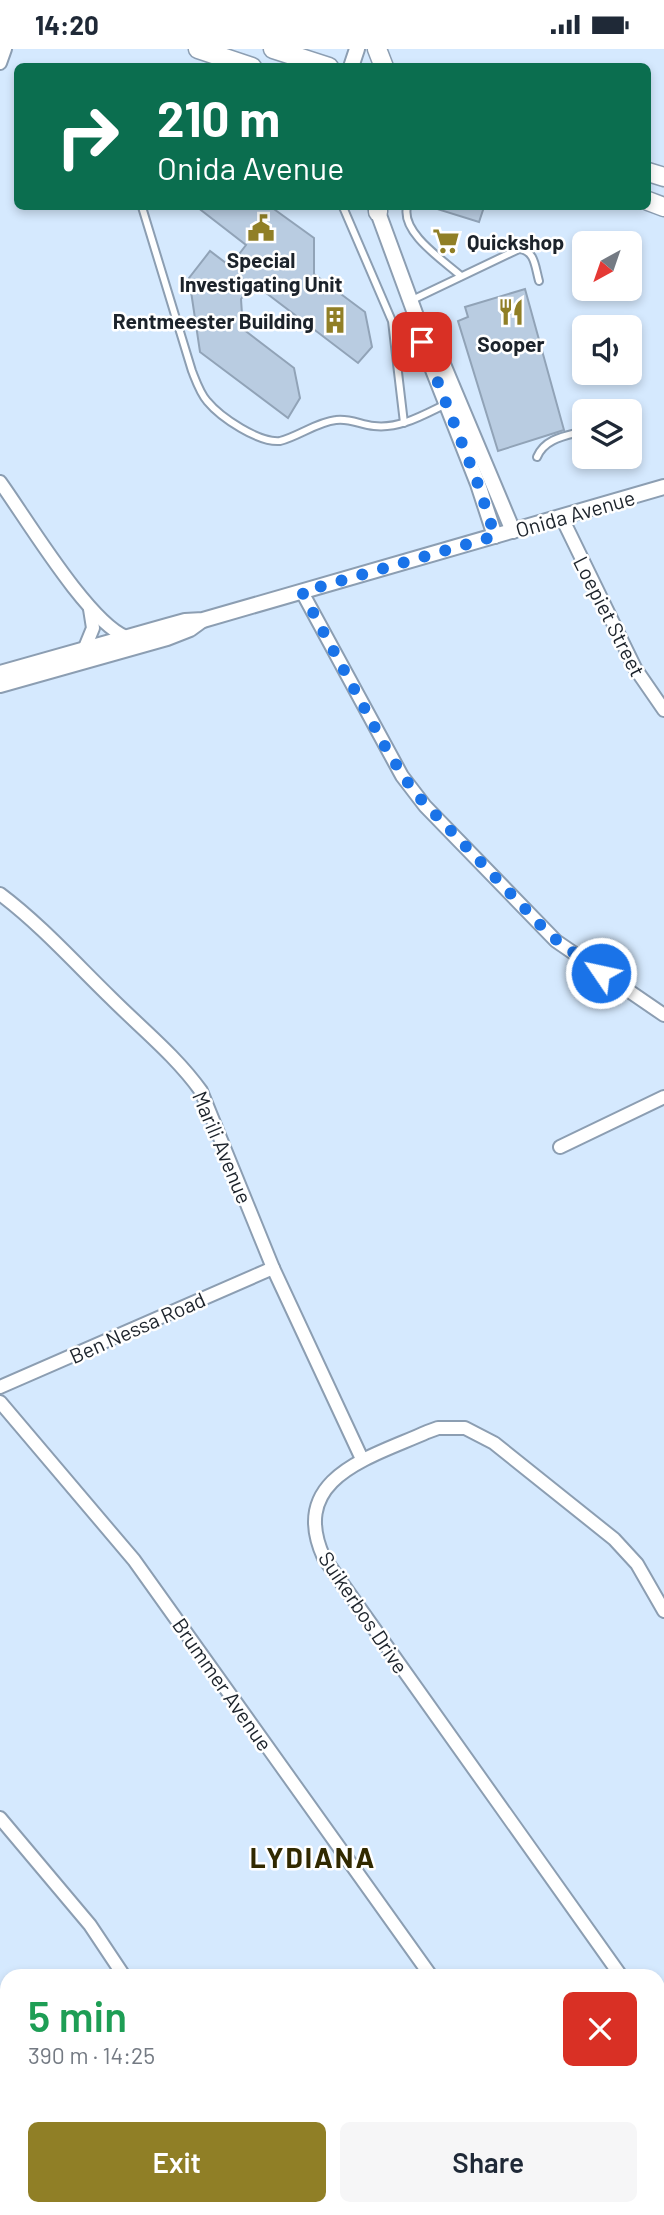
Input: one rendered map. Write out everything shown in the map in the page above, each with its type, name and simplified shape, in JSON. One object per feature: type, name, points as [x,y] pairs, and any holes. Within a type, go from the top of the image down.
[{"type":"main road","points":[[198,49],[240,63]]},
{"type":"main road","points":[[273,49],[317,63]]},
{"type":"street","points":[[0,63],[5,49]]},
{"type":"street","points":[[378,210],[416,316],[437,350],[452,402],[479,467],[513,531]]},
{"type":"street","points":[[479,467],[495,536]]},
{"type":"street","points":[[0,482],[90,609],[110,628],[126,637]]},
{"type":"street","name":"Onida Avenue","points":[[0,673],[185,621],[202,620],[302,592],[664,487]]},
{"type":"street","name":"Loepiet Street","points":[[562,518],[635,668],[664,711]]},
{"type":"street","points":[[302,592],[395,764],[425,806],[556,941],[664,1015]]},
{"type":"street","points":[[84,650],[93,628],[90,609]]},
{"type":"street","name":"Onida Avenue","points":[[0,685],[167,638],[190,629],[202,620]]},
{"type":"street","name":"Marili Avenue","points":[[0,894],[32,921],[197,1086],[209,1108],[273,1268],[362,1459]]},
{"type":"street","points":[[560,1147],[664,1097]]},
{"type":"street","name":"Ben Nessa Road","points":[[0,1387],[273,1268]]},
{"type":"street","name":"Brummer Avenue","points":[[0,1402],[134,1560],[426,1969]]},
{"type":"street","name":"Suikerbos Drive","points":[[616,1969],[324,1558],[315,1530],[320,1499],[334,1479],[362,1459],[438,1428],[457,1427],[474,1431],[494,1443],[614,1539],[637,1564],[664,1611]]},
{"type":"street","points":[[0,1818],[85,1919],[119,1969]]},
{"type":"lane","points":[[143,210],[201,393],[214,408],[252,435],[270,442],[294,437],[337,420],[380,426],[404,423],[452,402]]},
{"type":"lane","points":[[344,210],[392,321],[404,423]]},
{"type":"lane","points":[[407,210],[406,218],[416,236],[461,276]]},
{"type":"lane","points":[[410,301],[519,249],[531,254],[539,281]]},
{"type":"lane","points":[[537,457],[542,447],[549,442],[572,435]]},
{"type":"building","name":"Rentmeester Building","points":[[201,210],[275,210],[314,238],[314,274],[365,312],[372,347],[358,363],[253,283],[241,299],[243,329],[294,368],[300,398],[288,418],[200,352],[189,278],[210,251],[230,266],[246,245]]},
{"type":"building","points":[[440,210],[483,210],[479,222]]},
{"type":"building","points":[[525,289],[564,430],[498,451],[458,321],[468,317],[465,307]]},
{"type":"place","name":"Special Investigating Unit","points":[[261,228]]},
{"type":"place","name":"Quickshop","points":[[446,241]]},
{"type":"place","name":"Sooper","points":[[511,312]]},
{"type":"place","name":"Rentmeester Building","points":[[335,320]]},
{"type":"district","name":"LYDIANA","points":[[313,1857]]},
{"type":"route","points":[[422,342],[478,484],[495,536],[302,592],[388,752],[414,792],[550,935],[601,973]]}]
